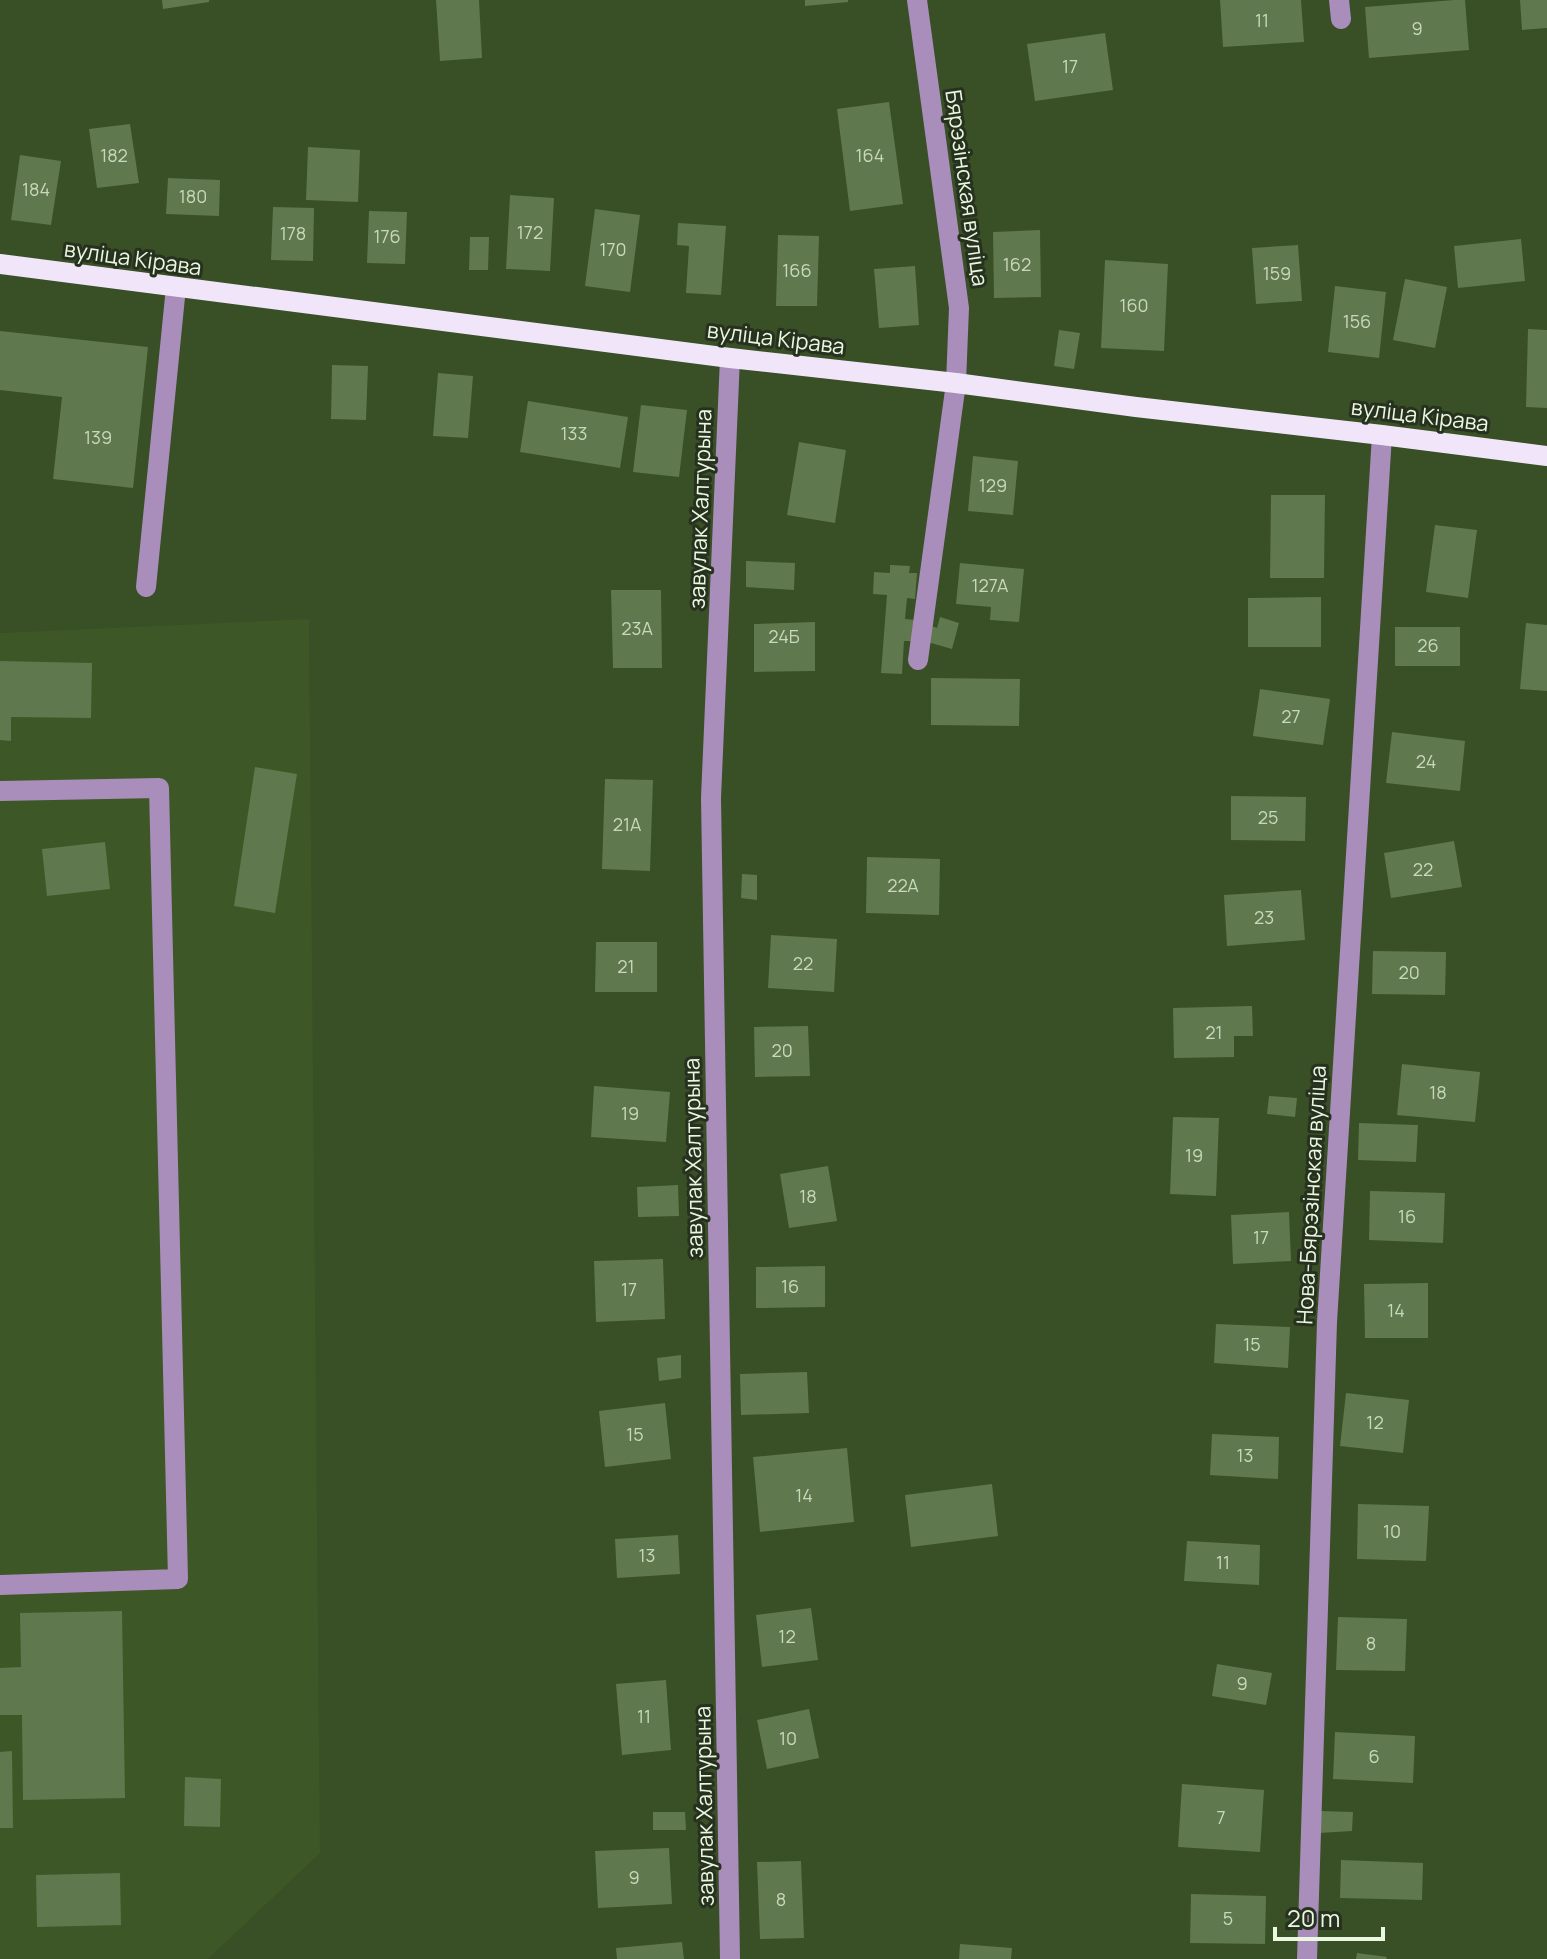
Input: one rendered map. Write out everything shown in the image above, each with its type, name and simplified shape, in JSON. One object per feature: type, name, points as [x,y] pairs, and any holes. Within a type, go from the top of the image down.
[{"type":"main road","name":"вуліца Кірава","points":[[0,264],[730,358],[1547,456]]},
{"type":"street","name":"Бярэзінская вуліца","points":[[917,0],[959,308],[956,383],[918,660]]},
{"type":"street","points":[[146,587],[176,287]]},
{"type":"street","name":"завулак Халтурына","points":[[730,358],[711,798],[730,1959]]},
{"type":"street","name":"Нова-Бярэзінская вуліца","points":[[1307,1959],[1327,1322],[1382,435]]},
{"type":"street","points":[[0,791],[159,788],[178,1579],[0,1585]]},
{"type":"shaded area","points":[[309,619],[320,1853],[208,1959],[0,1959],[0,633]]},
{"type":"building","points":[[162,0],[209,0],[209,2],[163,9]]},
{"type":"building","points":[[436,0],[479,0],[482,58],[440,61]]},
{"type":"building","points":[[805,0],[848,0],[848,2],[805,6]]},
{"type":"building","points":[[1220,0],[1301,0],[1304,42],[1223,47]]},
{"type":"building","points":[[1465,0],[1469,50],[1369,58],[1365,7]]},
{"type":"building","points":[[1520,0],[1547,0],[1547,28],[1522,30]]},
{"type":"building","points":[[1105,33],[1113,90],[1035,101],[1027,44]]},
{"type":"building","points":[[889,102],[903,204],[850,211],[837,109]]},
{"type":"building","points":[[130,124],[139,183],[97,188],[89,129]]},
{"type":"building","points":[[308,147],[360,150],[358,202],[306,200]]},
{"type":"building","points":[[20,155],[61,161],[51,225],[11,220]]},
{"type":"building","points":[[168,178],[220,180],[219,216],[166,214]]},
{"type":"building","points":[[510,195],[554,198],[550,271],[506,269]]},
{"type":"building","points":[[273,207],[314,208],[313,261],[271,260]]},
{"type":"building","points":[[595,209],[640,215],[630,292],[585,286]]},
{"type":"building","points":[[369,211],[407,212],[405,264],[367,263]]},
{"type":"building","points":[[678,223],[726,226],[721,295],[686,293],[689,246],[677,245]]},
{"type":"building","points":[[1040,230],[1041,297],[994,298],[993,232]]},
{"type":"building","points":[[778,235],[819,236],[817,306],[776,306]]},
{"type":"building","points":[[470,237],[489,237],[488,270],[469,270]]},
{"type":"building","points":[[1521,239],[1525,281],[1458,288],[1454,246]]},
{"type":"building","points":[[1298,245],[1302,301],[1256,304],[1252,248]]},
{"type":"building","points":[[1105,260],[1168,264],[1164,351],[1101,348]]},
{"type":"building","points":[[915,266],[919,325],[879,328],[874,269]]},
{"type":"building","points":[[1405,279],[1447,287],[1435,348],[1393,340]]},
{"type":"building","points":[[1335,286],[1386,292],[1379,358],[1328,352]]},
{"type":"building","points":[[1528,329],[1547,330],[1547,408],[1526,407]]},
{"type":"building","points":[[1059,330],[1080,333],[1074,369],[1054,366]]},
{"type":"building","points":[[0,331],[148,347],[133,488],[53,479],[62,397],[0,390]]},
{"type":"building","points":[[332,365],[368,366],[366,420],[331,419]]},
{"type":"building","points":[[438,373],[473,376],[468,438],[433,436]]},
{"type":"building","points":[[528,401],[628,417],[620,468],[520,452]]},
{"type":"building","points":[[641,405],[687,410],[679,477],[633,472]]},
{"type":"building","points":[[799,442],[846,450],[835,523],[787,515]]},
{"type":"building","points":[[973,456],[1018,461],[1013,515],[968,511]]},
{"type":"building","points":[[1271,495],[1325,495],[1324,578],[1270,578]]},
{"type":"building","points":[[1435,525],[1477,530],[1468,598],[1426,592]]},
{"type":"building","points":[[746,561],[795,563],[794,590],[746,587]]},
{"type":"building","points":[[960,563],[1024,569],[1019,622],[990,620],[991,607],[956,604]]},
{"type":"building","points":[[890,565],[910,566],[909,573],[917,573],[915,599],[907,598],[905,619],[916,620],[914,641],[904,641],[902,674],[881,673],[887,595],[873,594],[874,572],[890,573]]},
{"type":"building","points":[[611,590],[661,590],[662,668],[613,668]]},
{"type":"building","points":[[1321,597],[1321,647],[1248,647],[1248,598]]},
{"type":"building","points":[[940,617],[959,623],[952,649],[924,641],[929,625],[937,628]]},
{"type":"building","points":[[815,622],[815,671],[754,672],[754,624]]},
{"type":"building","points":[[1526,623],[1547,625],[1547,691],[1520,689]]},
{"type":"building","points":[[1395,627],[1460,627],[1460,666],[1395,666]]},
{"type":"building","points":[[0,661],[92,663],[91,718],[11,717],[11,741],[0,740]]},
{"type":"building","points":[[931,678],[1020,679],[1019,726],[931,725]]},
{"type":"building","points":[[1260,689],[1330,699],[1323,745],[1253,736]]},
{"type":"building","points":[[1392,732],[1465,741],[1460,791],[1386,783]]},
{"type":"building","points":[[255,767],[297,774],[275,913],[234,906]]},
{"type":"building","points":[[605,779],[653,780],[650,871],[602,869]]},
{"type":"building","points":[[1231,796],[1306,797],[1305,841],[1231,840]]},
{"type":"building","points":[[1454,841],[1462,887],[1391,898],[1384,853]]},
{"type":"building","points":[[105,842],[110,889],[47,896],[42,849]]},
{"type":"building","points":[[867,857],[940,859],[939,915],[866,913]]},
{"type":"building","points":[[742,874],[757,875],[757,900],[741,898]]},
{"type":"building","points":[[1301,890],[1305,940],[1227,946],[1224,895]]},
{"type":"building","points":[[771,935],[837,939],[834,992],[768,988]]},
{"type":"building","points":[[596,942],[657,942],[657,992],[595,992]]},
{"type":"building","points":[[1373,951],[1446,952],[1445,995],[1372,994]]},
{"type":"building","points":[[1252,1006],[1253,1036],[1234,1036],[1234,1057],[1174,1058],[1173,1008]]},
{"type":"building","points":[[808,1026],[810,1076],[755,1077],[754,1027]]},
{"type":"building","points":[[1402,1064],[1480,1072],[1475,1122],[1397,1115]]},
{"type":"building","points":[[594,1086],[670,1092],[666,1142],[591,1137]]},
{"type":"building","points":[[1269,1096],[1297,1098],[1295,1117],[1267,1114]]},
{"type":"building","points":[[1173,1117],[1219,1118],[1216,1196],[1170,1194]]},
{"type":"building","points":[[1359,1123],[1418,1125],[1416,1162],[1358,1160]]},
{"type":"building","points":[[828,1166],[837,1221],[789,1228],[780,1174]]},
{"type":"building","points":[[678,1185],[679,1216],[638,1217],[637,1187]]},
{"type":"building","points":[[1370,1191],[1445,1193],[1443,1243],[1369,1240]]},
{"type":"building","points":[[1289,1212],[1291,1261],[1233,1264],[1231,1215]]},
{"type":"building","points":[[663,1259],[665,1319],[596,1322],[594,1261]]},
{"type":"building","points":[[825,1266],[825,1307],[756,1308],[756,1267]]},
{"type":"building","points":[[1428,1283],[1428,1338],[1365,1338],[1364,1284]]},
{"type":"building","points":[[1216,1324],[1290,1327],[1288,1368],[1214,1363]]},
{"type":"building","points":[[681,1355],[681,1378],[659,1381],[657,1358]]},
{"type":"building","points":[[807,1372],[809,1413],[741,1415],[740,1374]]},
{"type":"building","points":[[1346,1393],[1409,1400],[1403,1453],[1340,1446]]},
{"type":"building","points":[[665,1403],[671,1459],[605,1467],[599,1411]]},
{"type":"building","points":[[1212,1434],[1279,1437],[1278,1479],[1210,1475]]},
{"type":"building","points":[[847,1448],[854,1522],[760,1532],[753,1457]]},
{"type":"building","points":[[992,1484],[998,1536],[911,1547],[905,1495]]},
{"type":"building","points":[[1358,1504],[1429,1506],[1426,1561],[1357,1559]]},
{"type":"building","points":[[678,1535],[680,1574],[617,1578],[615,1539]]},
{"type":"building","points":[[1187,1541],[1260,1545],[1259,1585],[1184,1581]]},
{"type":"building","points":[[811,1608],[818,1660],[762,1667],[756,1615]]},
{"type":"building","points":[[122,1611],[125,1798],[23,1800],[22,1715],[0,1715],[0,1668],[21,1667],[20,1613]]},
{"type":"building","points":[[1338,1617],[1407,1619],[1405,1671],[1336,1670]]},
{"type":"building","points":[[1217,1664],[1272,1673],[1266,1705],[1212,1696]]},
{"type":"building","points":[[666,1680],[671,1750],[622,1755],[616,1684]]},
{"type":"building","points":[[809,1709],[819,1758],[767,1769],[757,1720]]},
{"type":"building","points":[[1335,1732],[1415,1736],[1413,1783],[1333,1779]]},
{"type":"building","points":[[12,1751],[13,1828],[0,1828],[0,1752]]},
{"type":"building","points":[[185,1777],[221,1779],[220,1827],[184,1826]]},
{"type":"building","points":[[1182,1784],[1264,1790],[1260,1852],[1178,1847]]},
{"type":"building","points":[[1320,1811],[1353,1812],[1352,1831],[1319,1833]]},
{"type":"building","points":[[653,1812],[685,1812],[686,1830],[653,1830]]},
{"type":"building","points":[[669,1848],[672,1904],[598,1908],[595,1851]]},
{"type":"building","points":[[1341,1860],[1423,1863],[1422,1900],[1340,1898]]},
{"type":"building","points":[[801,1861],[804,1938],[760,1939],[757,1862]]},
{"type":"building","points":[[120,1873],[121,1925],[37,1927],[36,1875]]},
{"type":"building","points":[[1191,1894],[1266,1896],[1265,1944],[1190,1943]]},
{"type":"building","points":[[682,1942],[684,1959],[617,1959],[616,1948]]},
{"type":"building","points":[[960,1944],[1012,1948],[1011,1959],[959,1959]]},
{"type":"building","points":[[1357,1953],[1387,1957],[1356,1959]]}]
